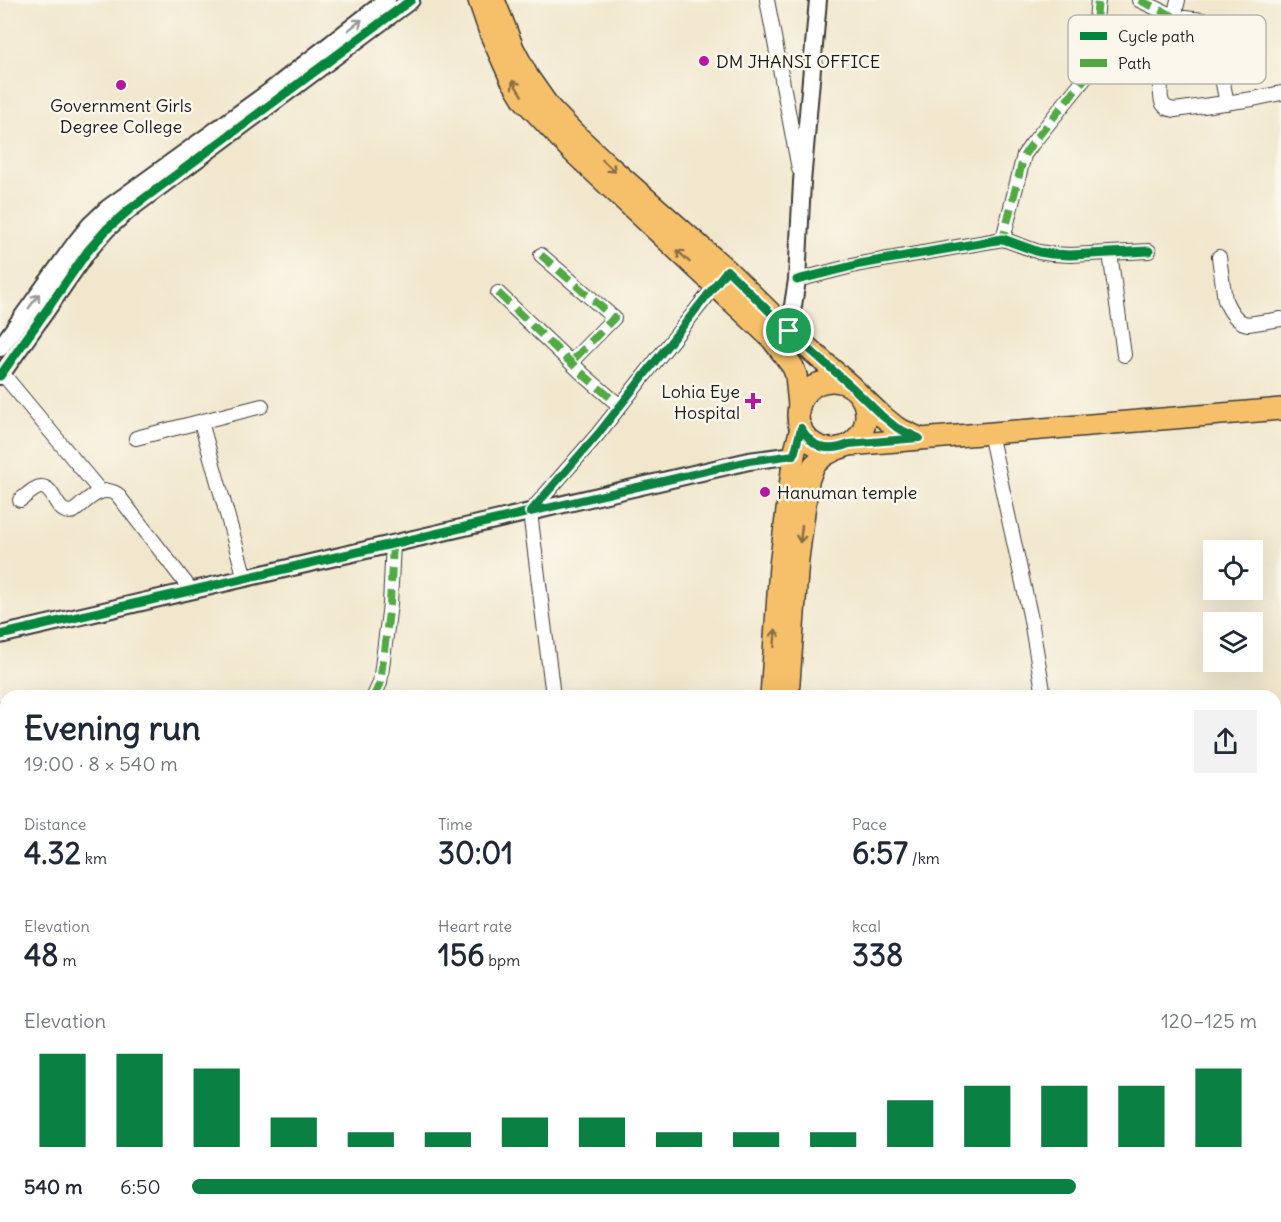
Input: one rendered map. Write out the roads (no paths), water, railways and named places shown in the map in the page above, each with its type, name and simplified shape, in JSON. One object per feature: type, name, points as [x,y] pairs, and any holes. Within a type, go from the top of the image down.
[{"type":"main road","points":[[479,0],[491,35],[510,77],[524,100],[572,151],[721,278],[789,331],[897,428],[919,438]]},
{"type":"main road","points":[[494,0],[513,48],[528,77],[549,107],[721,278],[787,358],[796,375],[801,428],[794,455],[780,566],[771,690]]},
{"type":"main road","points":[[788,690],[798,559],[808,482],[814,465],[825,455],[858,437],[864,427],[866,416],[865,405],[856,391],[842,382],[821,382],[811,388],[799,406]]},
{"type":"main road","points":[[801,428],[807,438],[816,445],[827,448],[919,438],[1281,409]]},
{"type":"street","points":[[0,348],[77,241],[108,208],[269,92],[387,0]]},
{"type":"street","points":[[100,492],[1,374],[87,252],[107,229],[130,209],[411,0]]},
{"type":"street","points":[[767,0],[802,182]]},
{"type":"street","points":[[789,331],[797,280],[802,182],[818,0]]},
{"type":"street","points":[[1097,15],[1098,0]]},
{"type":"street","points":[[1138,0],[1171,15]]},
{"type":"street","points":[[1175,15],[1178,0]]},
{"type":"street","points":[[1003,239],[1024,155],[1080,84]]},
{"type":"street","points":[[1161,84],[1162,104],[1168,109],[1175,110],[1281,93]]},
{"type":"street","points":[[1223,84],[1227,103]]},
{"type":"street","points":[[797,280],[860,264],[1003,239],[1039,252],[1052,254],[1149,251]]},
{"type":"street","points":[[1110,253],[1124,356]]},
{"type":"street","points":[[541,255],[614,318],[571,362]]},
{"type":"street","points":[[1219,257],[1225,300],[1238,320],[1242,324],[1281,320]]},
{"type":"street","points":[[553,690],[530,512],[598,434],[721,278]]},
{"type":"street","points":[[498,293],[620,406]]},
{"type":"street","points":[[136,438],[262,406]]},
{"type":"street","points":[[201,422],[245,578]]},
{"type":"street","points":[[990,433],[1030,615],[1043,690]]},
{"type":"street","points":[[0,635],[749,461],[794,455]]},
{"type":"street","points":[[21,500],[43,487],[65,512],[70,513],[100,492],[106,490],[117,495],[191,590]]},
{"type":"street","points":[[380,690],[390,604],[393,543]]},
{"type":"place","name":"DM JHANSI OFFICE","points":[[704,61]]},
{"type":"place","name":"Government Girls Degree College","points":[[121,85]]},
{"type":"place","name":"Lohia Eye Hospital","points":[[753,401]]},
{"type":"place","name":"Hanuman temple","points":[[765,492]]}]
